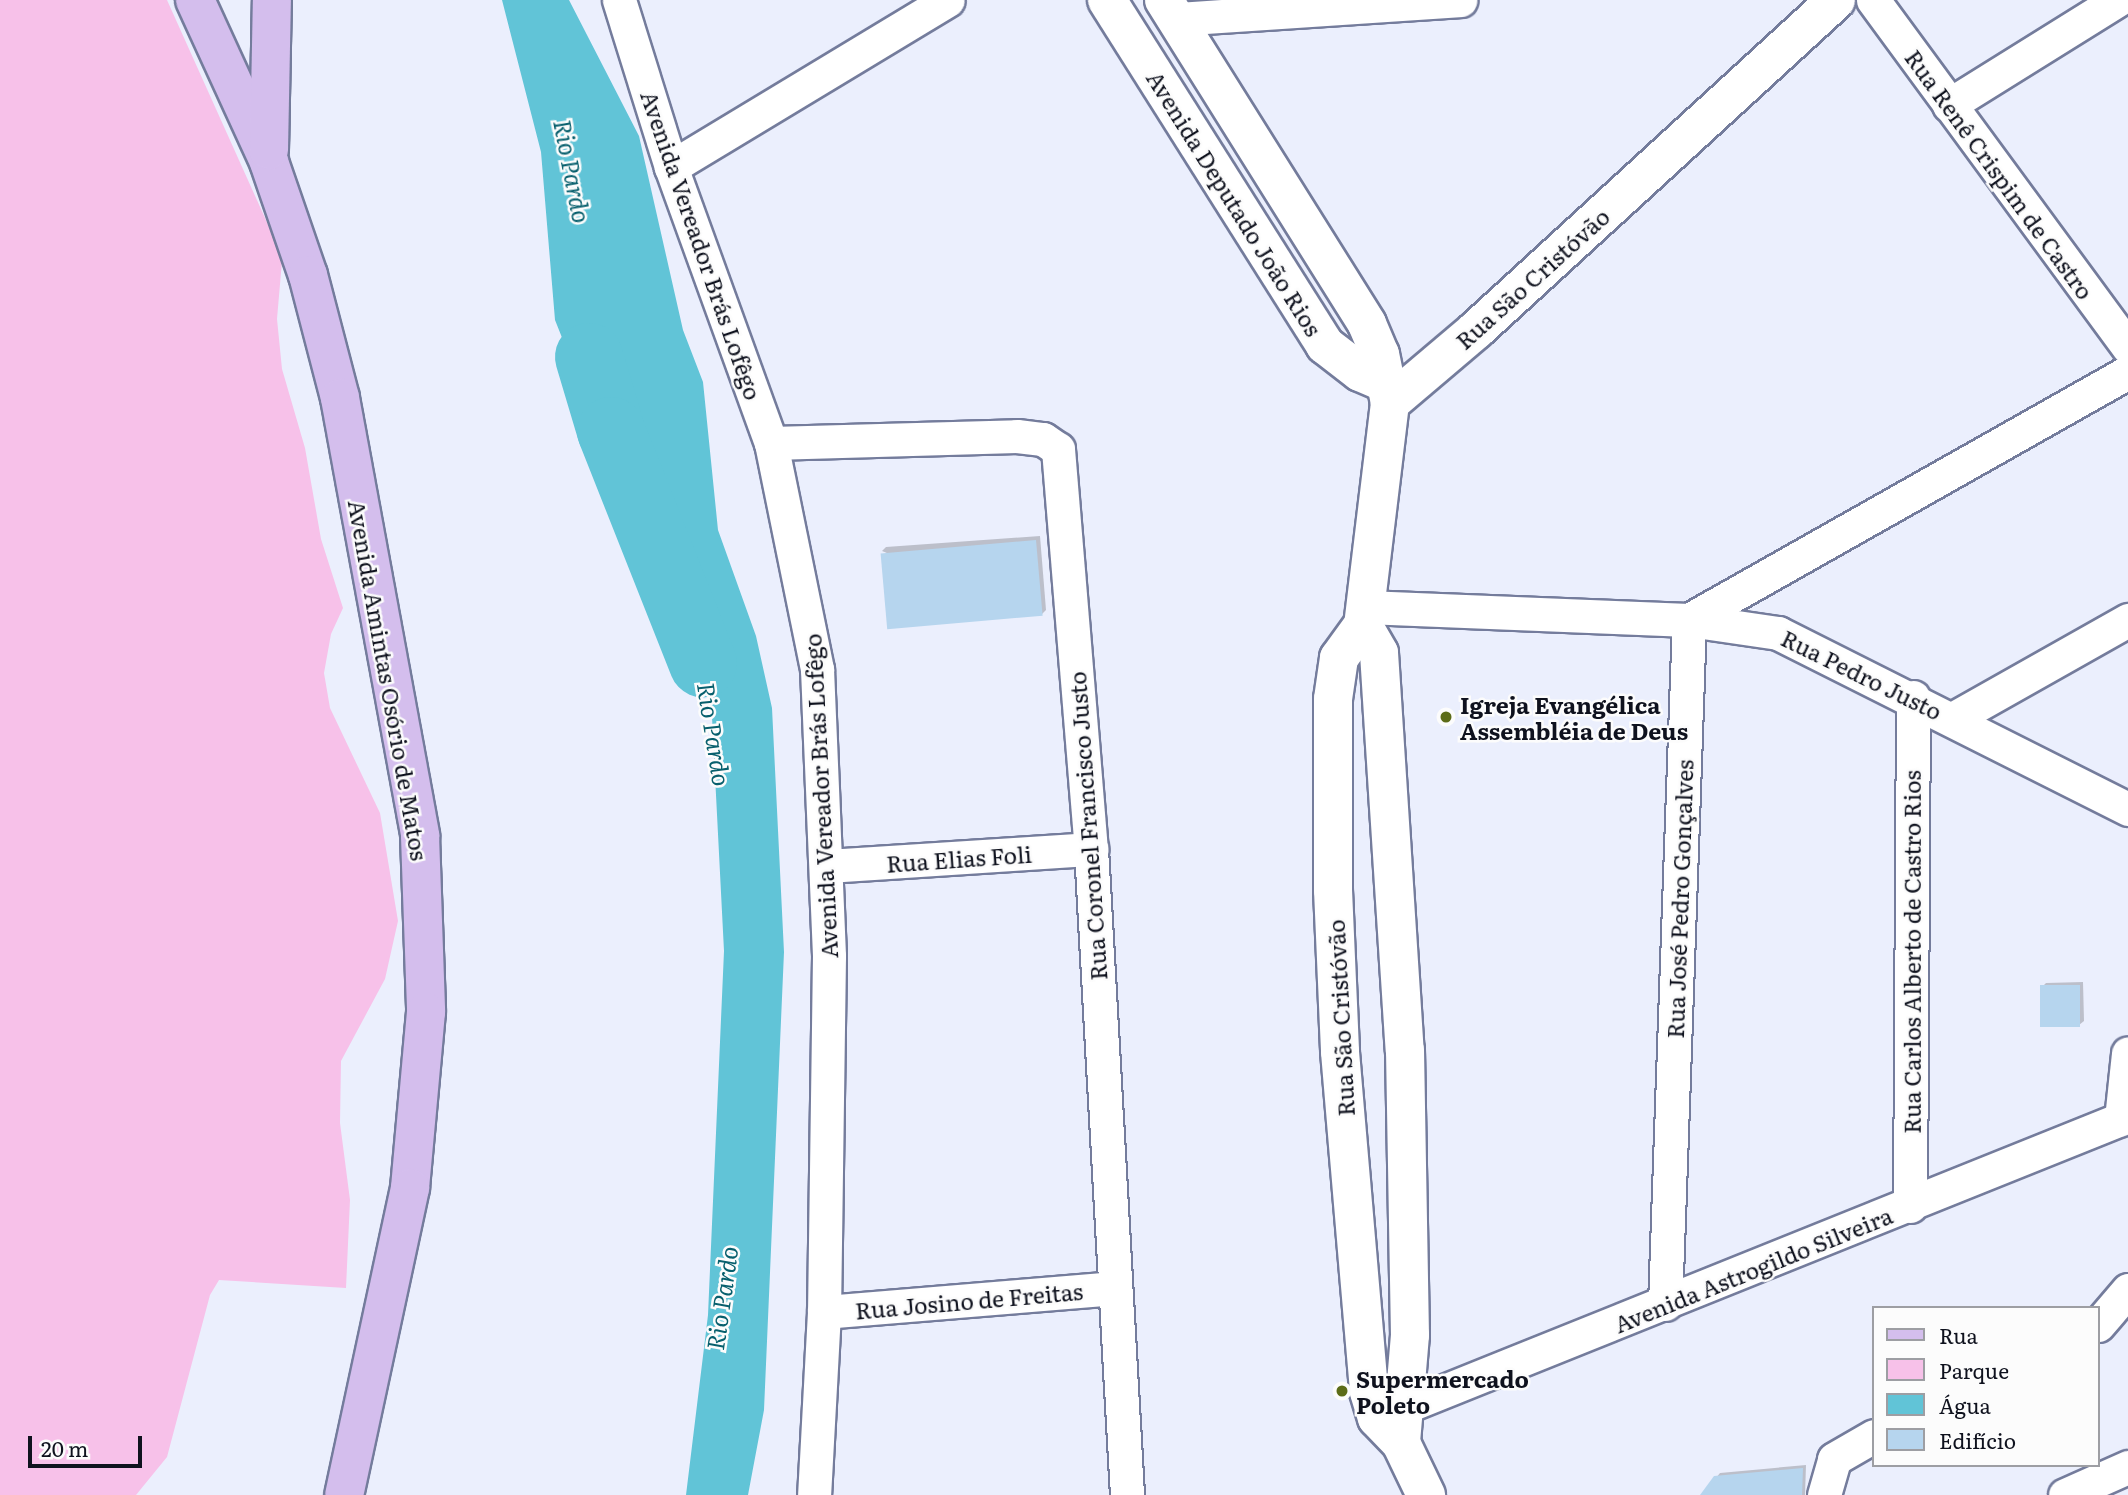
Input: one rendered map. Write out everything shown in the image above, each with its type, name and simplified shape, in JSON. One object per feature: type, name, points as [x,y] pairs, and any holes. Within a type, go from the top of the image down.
[{"type":"main road","points":[[195,0],[269,162]]},
{"type":"main road","points":[[269,162],[272,0]]},
{"type":"main road","name":"Avenida Deputado João Rios","points":[[1107,0],[1325,345],[1388,393]]},
{"type":"main road","name":"Rua São Cristóvão","points":[[1426,1495],[1395,1423],[1366,1368],[1340,1052],[1332,834],[1333,699],[1339,658],[1364,616],[1388,393],[1476,330],[1836,0]]},
{"type":"main road","name":"Avenida Deputado João Rios","points":[[1170,9],[1367,324],[1380,354],[1388,393]]},
{"type":"main road","name":"Avenida Amintas Osório de Matos","points":[[269,162],[308,275],[340,398],[420,836],[426,929],[426,1012],[410,1188],[344,1495]]},
{"type":"main road","name":"Rua São Cristóvão","points":[[1364,616],[1379,653],[1405,1050],[1395,1423]]},
{"type":"street","name":"Avenida Vereador Brás Lofêgo","points":[[619,0],[671,167],[771,443],[817,668],[828,866],[824,1312],[814,1495]]},
{"type":"street","points":[[671,167],[948,0]]},
{"type":"street","points":[[1170,9],[1460,0]]},
{"type":"street","name":"Rua Renê Crispim de Castro","points":[[1873,0],[2128,347]]},
{"type":"street","points":[[1949,105],[2118,0]]},
{"type":"street","points":[[1689,620],[2128,372]]},
{"type":"street","name":"Rua Coronel Francisco Justo","points":[[771,443],[1017,436],[1053,442],[1062,472],[1091,849],[1127,1495]]},
{"type":"street","name":"Rua Pedro Justo","points":[[1364,616],[1689,620],[1779,633],[1913,697],[2128,809]]},
{"type":"street","name":"Rua José Pedro Gonçalves","points":[[1665,1304],[1689,620]]},
{"type":"street","points":[[1954,718],[2128,620]]},
{"type":"street","name":"Rua Carlos Alberto de Castro Rios","points":[[1910,1206],[1913,697]]},
{"type":"street","name":"Rua Elias Foli","points":[[828,866],[1091,849]]},
{"type":"street","points":[[2124,1117],[2128,1053]]},
{"type":"street","name":"Avenida Astrogildo Silveira","points":[[1395,1423],[1665,1304],[2124,1117]]},
{"type":"street","name":"Rua Josino de Freitas","points":[[824,1312],[1114,1288]]},
{"type":"street","points":[[2100,1323],[2128,1290]]},
{"type":"street","points":[[1824,1495],[1834,1459],[1872,1437]]},
{"type":"street","points":[[2065,1495],[2128,1467]]},
{"type":"green space","points":[[0,0],[167,0],[274,238],[282,261],[277,319],[282,369],[305,448],[321,539],[343,608],[331,634],[324,673],[330,708],[380,813],[398,921],[385,979],[341,1061],[340,1123],[350,1200],[346,1288],[219,1280],[210,1295],[167,1457],[136,1495],[0,1495]]},
{"type":"water","points":[[502,0],[569,0],[639,136],[683,330],[703,382],[718,530],[756,636],[772,708],[784,952],[764,1410],[748,1495],[686,1495],[708,1315],[724,951],[712,717],[699,653],[634,476],[580,383],[555,320],[541,152]]},
{"type":"building","points":[[1036,540],[1043,616],[887,629],[881,554]]},
{"type":"building","points":[[2040,985],[2080,985],[2080,1027],[2040,1027]]},
{"type":"building","points":[[1803,1468],[1802,1495],[1700,1495],[1714,1476]]},
{"type":"waterway","name":"Rio Pardo","points":[[589,357],[611,431],[703,663]]},
{"type":"place","name":"Igreja Evangélica Assembléia de Deus","points":[[1446,717]]},
{"type":"place","name":"Supermercado Poleto","points":[[1342,1391]]}]
